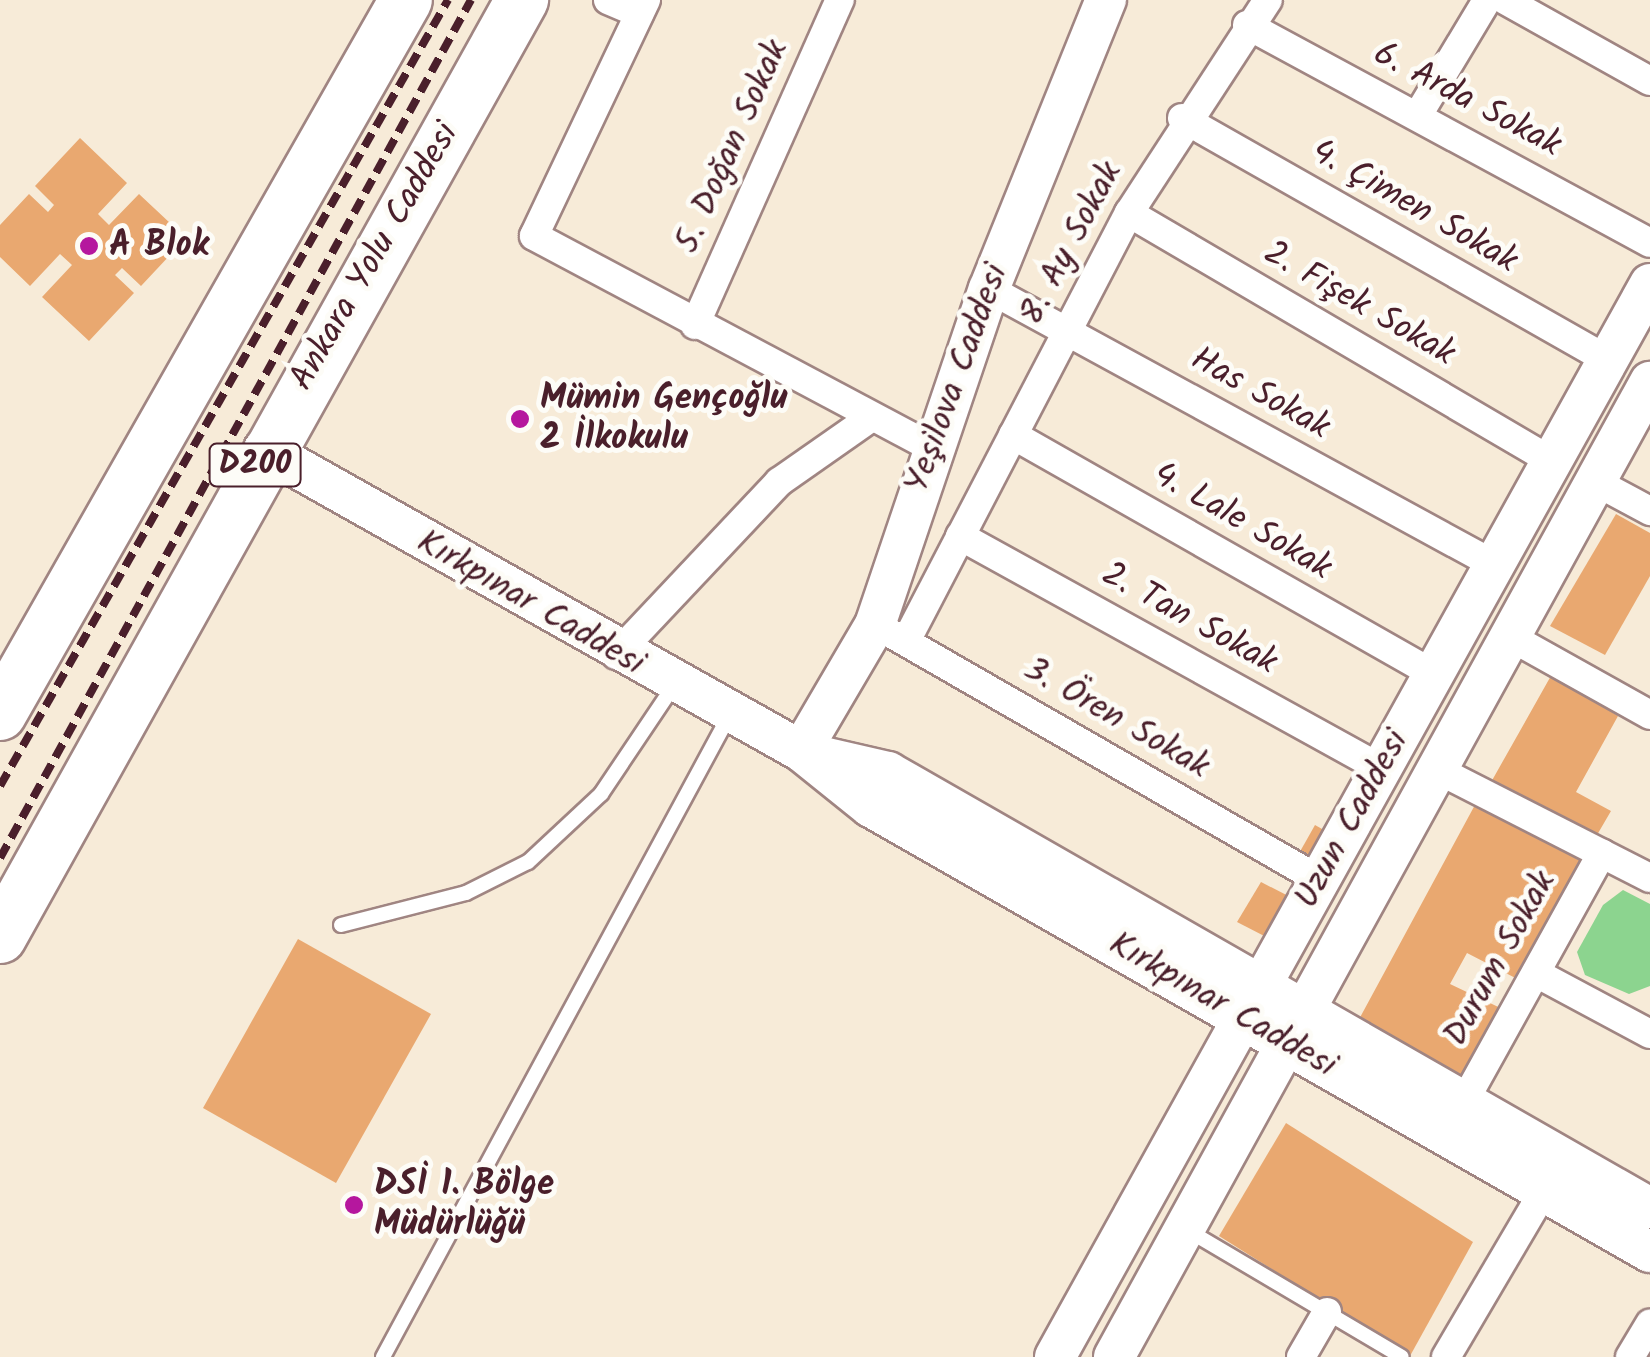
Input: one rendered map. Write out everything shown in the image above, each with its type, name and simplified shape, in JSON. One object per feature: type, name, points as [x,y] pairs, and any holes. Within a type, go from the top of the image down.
[{"type":"highway","name":"D200","points":[[0,714],[406,0]]},
{"type":"highway","name":"Ankara Yolu Caddesi","points":[[0,937],[264,450],[522,0]]},
{"type":"main road","name":"Yeşilova Caddesi","points":[[801,751],[890,633],[932,448],[989,289],[1106,0]]},
{"type":"main road","name":"Uzun Caddesi","points":[[1055,1357],[1650,284]]},
{"type":"main road","name":"Uzun Caddesi","points":[[1114,1357],[1507,635],[1650,382]]},
{"type":"main road","name":"Kırkpınar Caddesi","points":[[264,450],[728,716],[801,751],[888,772],[1293,1025],[1544,1192],[1650,1252]]},
{"type":"main road","name":"Kırkpınar Caddesi","points":[[1293,1025],[1465,1100],[1650,1208]]},
{"type":"street","points":[[608,0],[643,7],[534,236],[869,419],[932,448]]},
{"type":"street","name":"5. Doğan Sokak","points":[[694,325],[840,0]]},
{"type":"street","name":"8. Ay Sokak","points":[[890,633],[960,536],[1128,213],[1182,118],[1246,25],[1268,0]]},
{"type":"street","points":[[1418,115],[1487,0]]},
{"type":"street","points":[[1505,0],[1650,82]]},
{"type":"street","name":"6. Arda Sokak","points":[[1246,25],[1650,243]]},
{"type":"street","name":"4. Çimen Sokak","points":[[1182,118],[1608,360]]},
{"type":"street","name":"2. Fişek Sokak","points":[[1128,213],[1552,460]]},
{"type":"street","name":"Has Sokak","points":[[989,289],[1494,565]]},
{"type":"street","points":[[616,655],[779,482],[869,419]]},
{"type":"street","name":"4. Lale Sokak","points":[[1012,435],[1434,674]]},
{"type":"street","points":[[1594,481],[1650,511]]},
{"type":"street","name":"2. Tan Sokak","points":[[960,536],[1382,768]]},
{"type":"street","name":"3. Ören Sokak","points":[[890,633],[1319,880]]},
{"type":"street","points":[[1507,635],[1650,716]]},
{"type":"street","points":[[1434,768],[1650,878]]},
{"type":"street","name":"Durum Sokak","points":[[1465,1100],[1602,853]]},
{"type":"street","points":[[1536,972],[1649,1031]]},
{"type":"street","points":[[1446,1357],[1544,1192]]},
{"type":"street","points":[[1301,1357],[1327,1312]]},
{"type":"street","points":[[1630,1357],[1650,1324]]},
{"type":"lane","points":[[341,925],[466,893],[528,862],[601,794],[674,686]]},
{"type":"lane","points":[[383,1357],[728,716]]},
{"type":"lane","points":[[1184,1228],[1402,1357]]},
{"type":"green space","points":[[1623,890],[1650,904],[1650,986],[1629,994],[1585,975],[1577,952],[1603,905]]},
{"type":"building","name":"A Blok","points":[[80,138],[127,183],[98,214],[109,225],[139,194],[186,238],[141,286],[122,268],[115,275],[134,293],[89,341],[42,297],[72,265],[60,254],[30,286],[0,257],[0,225],[29,194],[48,212],[54,205],[35,186]]},
{"type":"building","points":[[1616,514],[1650,533],[1650,576],[1605,655],[1550,626]]},
{"type":"building","points":[[1552,674],[1618,716],[1576,792],[1611,811],[1590,847],[1490,784]]},
{"type":"building","points":[[1476,803],[1592,862],[1529,985],[1467,953],[1450,984],[1513,1014],[1465,1086],[1357,1023]]},
{"type":"building","points":[[1315,825],[1338,838],[1319,880],[1293,864]]},
{"type":"building","points":[[1261,882],[1298,901],[1276,942],[1237,922]]},
{"type":"building","points":[[298,939],[431,1014],[336,1183],[203,1108]]},
{"type":"building","points":[[1286,1123],[1473,1242],[1410,1356],[1219,1236]]},
{"type":"railway","points":[[0,786],[448,0]]},
{"type":"railway","points":[[0,858],[471,0]]},
{"type":"place","name":"A Blok","points":[[89,246]]},
{"type":"place","name":"Mümin Gençoğlu 2 İlkokulu","points":[[520,419]]},
{"type":"place","name":"DSİ 1. Bölge Müdürlüğü","points":[[354,1205]]}]
